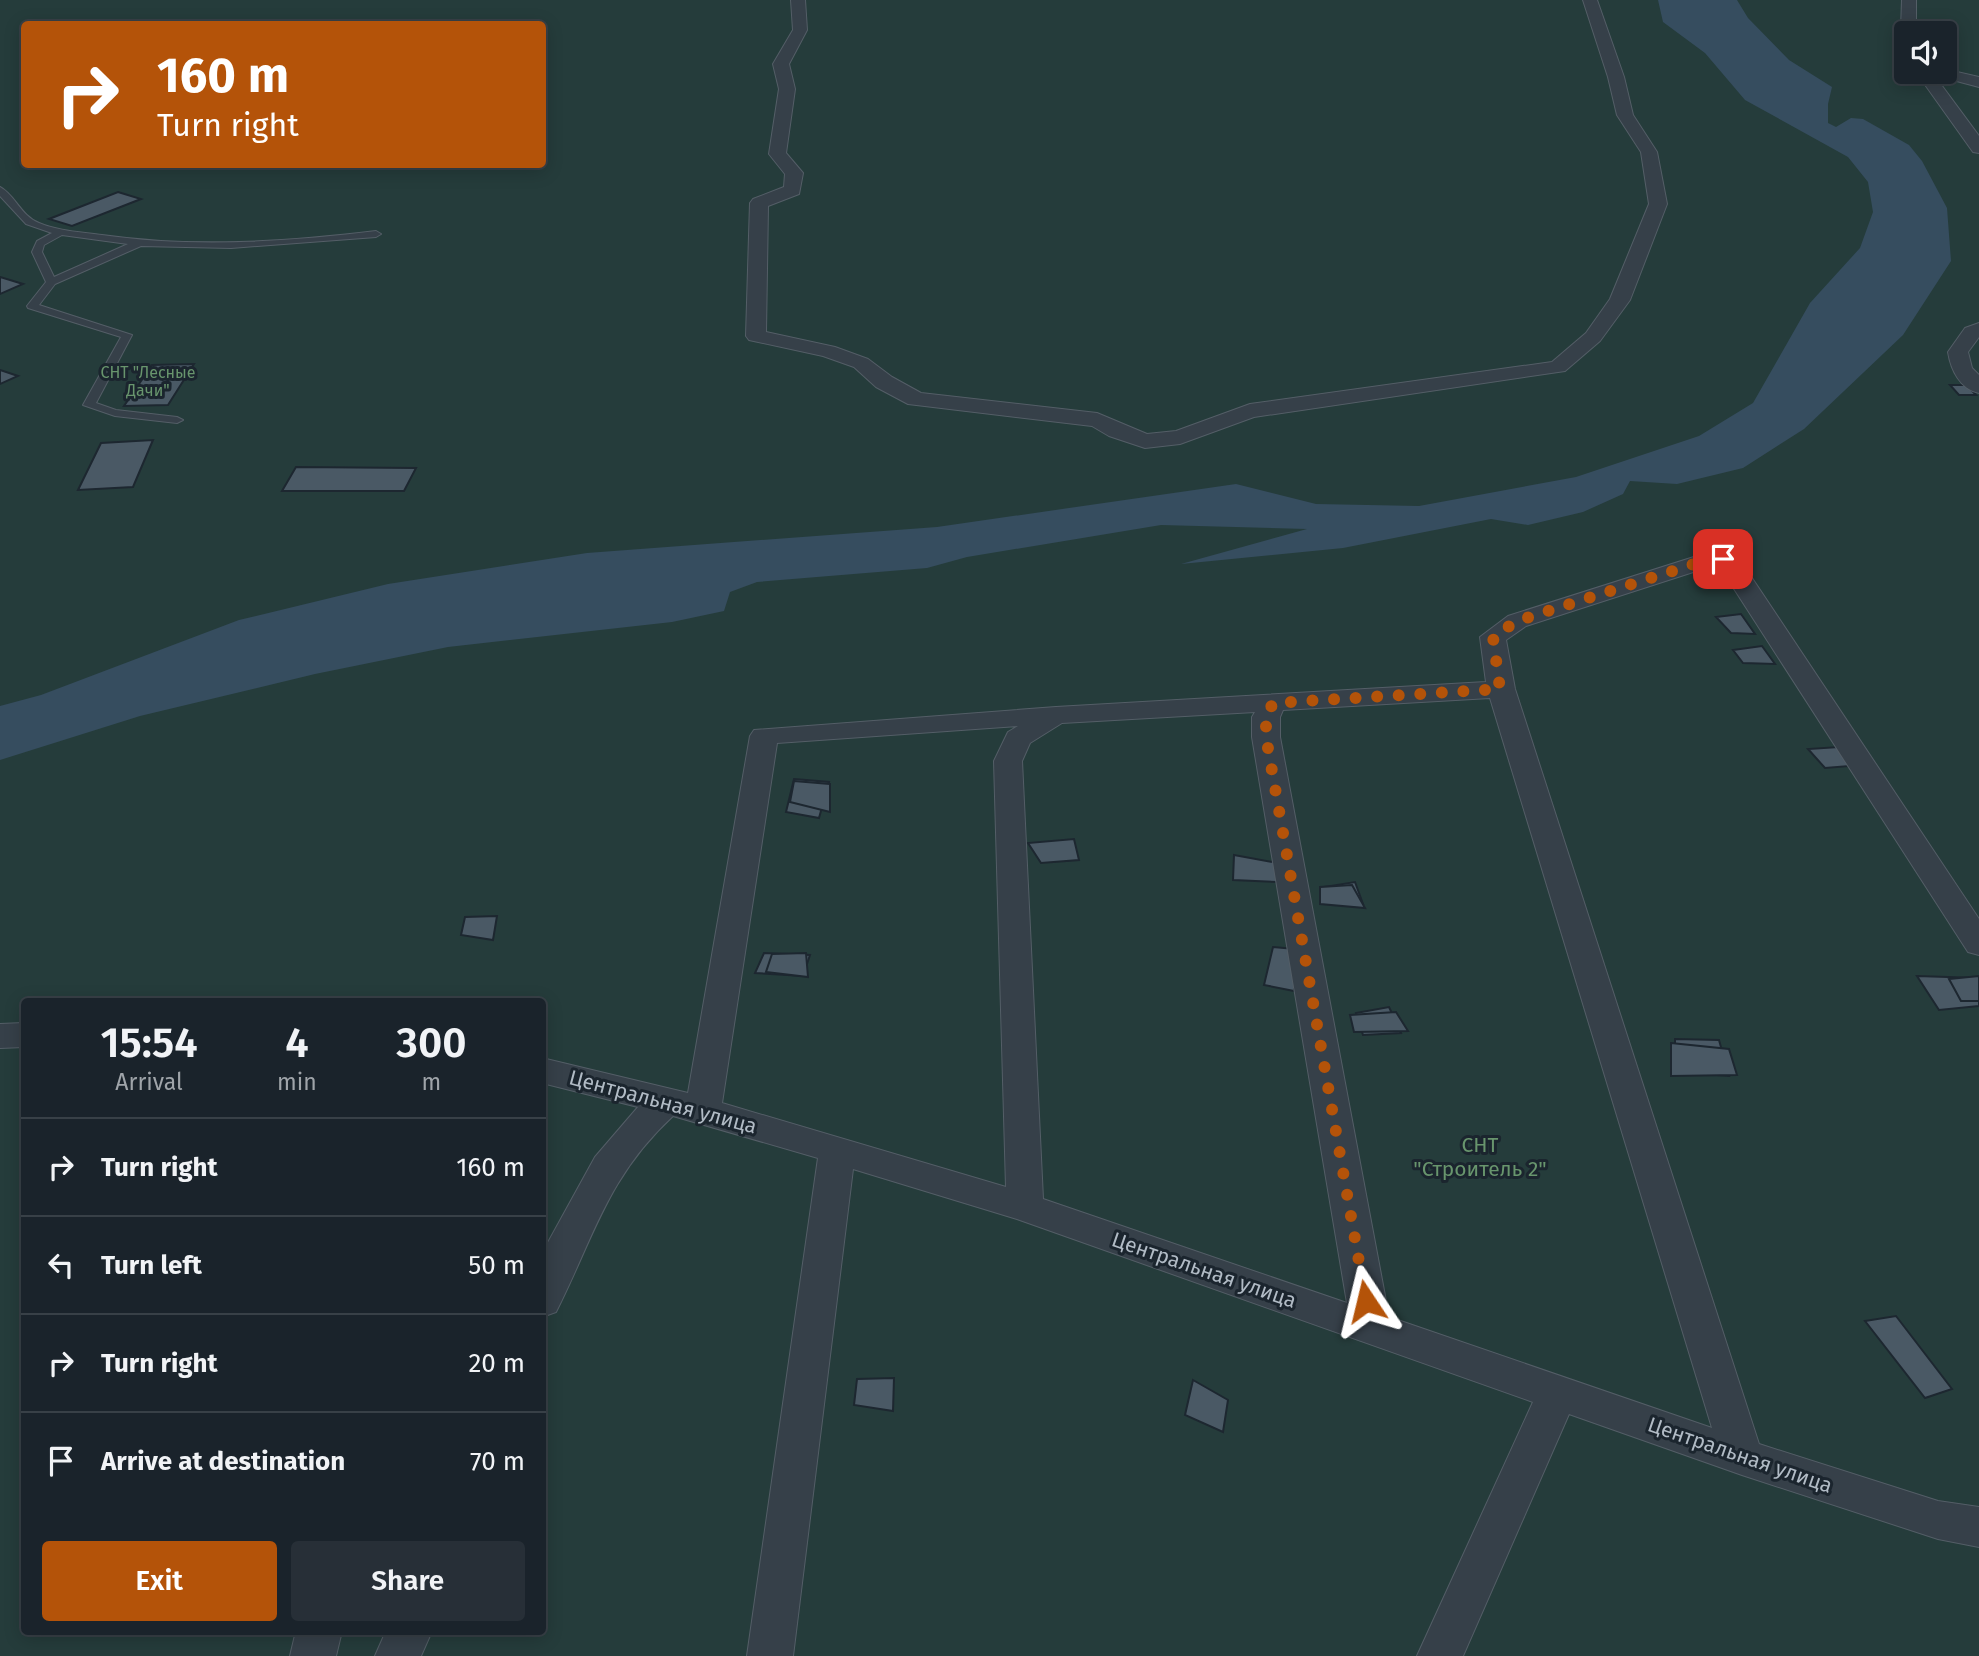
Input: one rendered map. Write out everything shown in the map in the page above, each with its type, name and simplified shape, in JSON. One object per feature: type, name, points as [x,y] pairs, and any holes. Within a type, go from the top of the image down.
[{"type":"street","points":[[798,0],[800,30],[781,64],[786,89],[777,154],[794,173],[793,190],[759,203],[756,336],[828,351],[862,363],[884,382],[916,399],[1097,420],[1145,441],[1180,437],[1250,411],[1558,368],[1593,337],[1620,300],[1658,204],[1649,152],[1625,115],[1616,77],[1590,0]]},
{"type":"street","points":[[1909,0],[1911,10],[1909,21]]},
{"type":"street","points":[[1957,76],[1979,82]]},
{"type":"street","points":[[1933,84],[1979,148]]},
{"type":"street","points":[[1967,132],[1979,117]]},
{"type":"street","points":[[1979,329],[1972,332],[1958,352],[1962,370],[1979,387]]},
{"type":"street","points":[[1742,1457],[1500,689],[1493,637],[1517,621],[1716,557],[1723,559],[1737,574],[1979,944]]},
{"type":"street","points":[[703,1110],[764,736],[1056,715],[1500,689]]},
{"type":"street","points":[[1273,703],[1266,717],[1266,737],[1371,1327]]},
{"type":"street","points":[[1025,1207],[1008,761],[1018,738],[1056,715]]},
{"type":"street","points":[[0,1036],[21,1035]]},
{"type":"street","name":"Центральная улица","points":[[546,1071],[703,1110],[1025,1207],[1742,1457],[1938,1520],[1979,1527]]},
{"type":"street","points":[[546,1293],[592,1196],[625,1142],[647,1117],[667,1101]]},
{"type":"street","points":[[771,1656],[837,1151]]},
{"type":"street","points":[[1440,1656],[1558,1392]]},
{"type":"street","points":[[313,1656],[318,1635]]},
{"type":"street","points":[[398,1656],[407,1635]]},
{"type":"lane","points":[[0,190],[29,222],[61,232],[137,244],[273,243],[376,234]]},
{"type":"lane","points":[[51,282],[37,252],[40,243],[61,232]]},
{"type":"lane","points":[[137,244],[51,282],[32,306],[127,335],[89,405],[115,414],[177,420]]},
{"type":"green space","points":[[0,0],[1979,0],[1979,1656],[0,1656]]},
{"type":"water","points":[[1658,0],[1737,0],[1748,18],[1789,60],[1832,87],[1828,123],[1836,127],[1851,118],[1863,119],[1909,145],[1922,161],[1947,208],[1951,261],[1903,335],[1804,429],[1743,468],[1677,484],[1630,481],[1623,494],[1583,512],[1528,525],[1491,519],[1343,548],[1181,564],[1307,529],[1161,525],[967,557],[927,568],[757,582],[730,592],[724,611],[672,622],[448,647],[315,674],[140,716],[0,760],[0,706],[41,695],[239,620],[388,584],[587,553],[937,527],[1236,484],[1316,504],[1419,506],[1576,477],[1699,436],[1753,403],[1810,303],[1860,248],[1873,212],[1868,182],[1848,157],[1745,100],[1705,53],[1663,22]]},
{"type":"building","points":[[118,192],[141,199],[72,226],[49,219]]},
{"type":"building","points":[[0,277],[23,284],[0,294]]},
{"type":"building","points":[[194,364],[168,405],[124,406],[152,365]]},
{"type":"building","points":[[0,370],[18,376],[0,384]]},
{"type":"building","points":[[1950,385],[1967,385],[1976,395],[1959,395]]},
{"type":"building","points":[[153,440],[133,487],[78,490],[101,443]]},
{"type":"building","points":[[296,467],[416,468],[404,491],[282,491]]},
{"type":"building","points":[[1741,614],[1755,634],[1731,633],[1716,617]]},
{"type":"building","points":[[1762,646],[1775,664],[1743,663],[1733,650]]},
{"type":"building","points":[[1839,747],[1850,766],[1825,768],[1808,749]]},
{"type":"building","points":[[794,779],[829,782],[819,818],[786,812]]},
{"type":"building","points":[[794,781],[830,784],[830,812],[790,802]]},
{"type":"building","points":[[1074,839],[1079,860],[1041,863],[1028,843]]},
{"type":"building","points":[[1234,855],[1278,863],[1277,882],[1233,880]]},
{"type":"building","points":[[1355,882],[1363,904],[1326,904],[1324,887]]},
{"type":"building","points":[[1352,885],[1365,908],[1320,904],[1320,887]]},
{"type":"building","points":[[497,916],[493,940],[461,935],[465,917]]},
{"type":"building","points":[[1273,947],[1295,949],[1294,991],[1264,985]]},
{"type":"building","points":[[764,953],[810,955],[803,976],[755,973]]},
{"type":"building","points":[[806,953],[808,977],[766,972],[772,954]]},
{"type":"building","points":[[1917,976],[1979,978],[1979,1006],[1939,1010]]},
{"type":"building","points":[[1979,976],[1979,1001],[1961,1001],[1949,979]]},
{"type":"building","points":[[1389,1007],[1401,1033],[1363,1035],[1356,1013]]},
{"type":"building","points":[[1396,1012],[1408,1031],[1354,1032],[1350,1015]]},
{"type":"building","points":[[1675,1039],[1719,1040],[1729,1076],[1675,1072]]},
{"type":"building","points":[[1671,1043],[1729,1049],[1737,1075],[1671,1076]]},
{"type":"building","points":[[1896,1316],[1952,1389],[1925,1398],[1865,1321]]},
{"type":"building","points":[[894,1378],[893,1411],[854,1405],[857,1379]]},
{"type":"building","points":[[1193,1380],[1228,1400],[1223,1432],[1185,1415]]},
{"type":"route","points":[[1366,1301],[1266,737],[1266,717],[1273,703],[1500,689],[1493,637],[1517,621],[1716,557],[1723,559]]},
{"type":"park label","name":"СНТ \"Лесные Дачи\"","points":[[148,381]]},
{"type":"park label","name":"СНТ \"Строитель 2\"","points":[[1480,1157]]}]
